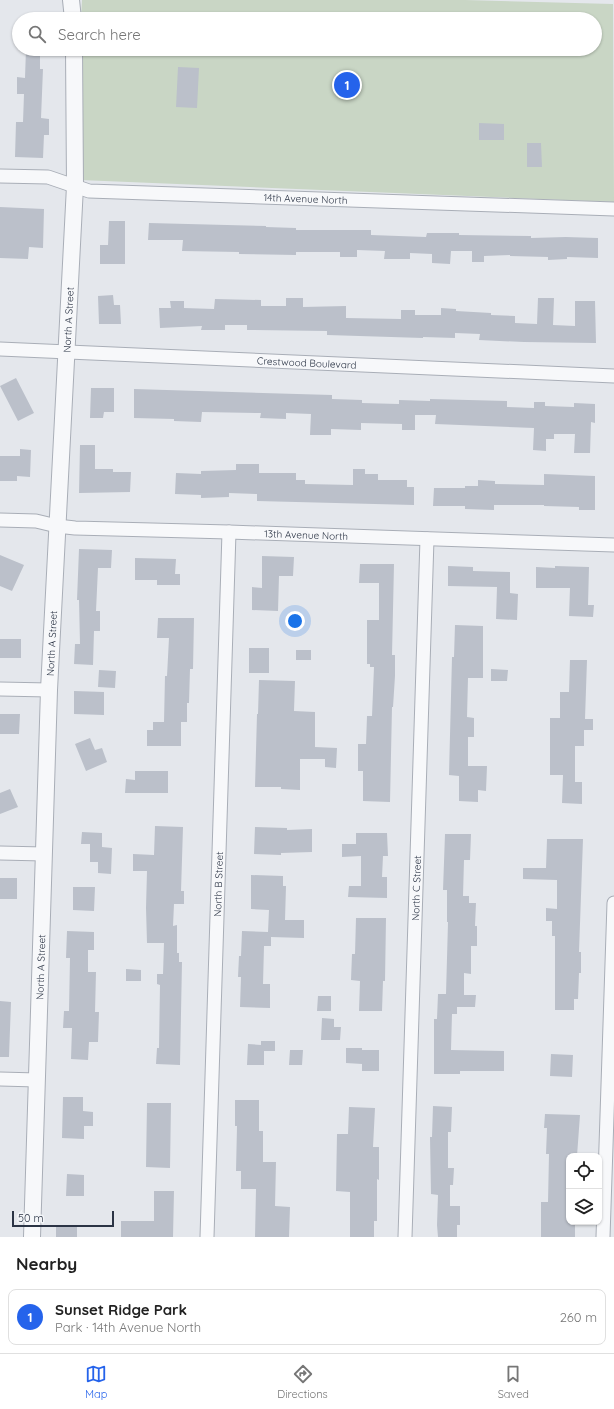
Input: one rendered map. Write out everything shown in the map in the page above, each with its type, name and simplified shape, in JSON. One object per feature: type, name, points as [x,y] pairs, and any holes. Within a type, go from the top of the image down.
[{"type":"street","points":[[71,0],[72,12]]},
{"type":"street","name":"North A Street","points":[[32,1237],[49,690],[75,186],[74,56]]},
{"type":"street","name":"14th Avenue North","points":[[0,176],[48,177],[89,191],[614,209]]},
{"type":"street","name":"Crestwood Boulevard","points":[[0,349],[614,376]]},
{"type":"street","name":"13th Avenue North","points":[[0,520],[36,521],[57,526],[75,528],[614,545]]},
{"type":"street","name":"North B Street","points":[[207,1237],[229,532]]},
{"type":"street","name":"North C Street","points":[[405,1237],[427,539]]},
{"type":"street","points":[[0,689],[49,690]]},
{"type":"street","points":[[0,853],[44,854]]},
{"type":"street","points":[[603,1237],[614,903]]},
{"type":"street","points":[[0,1079],[37,1080]]},
{"type":"green space","points":[[82,0],[465,0],[613,4],[614,202],[80,180],[81,56],[602,56],[602,12],[81,12]]},
{"type":"building","points":[[26,56],[40,56],[40,69],[43,69],[41,118],[49,119],[49,135],[44,135],[43,158],[15,157],[16,122],[23,122],[24,94],[17,94],[17,77],[25,78]]},
{"type":"building","points":[[178,67],[199,68],[197,108],[176,107]]},
{"type":"building","points":[[479,123],[504,124],[504,140],[479,140]]},
{"type":"building","points":[[527,143],[541,143],[542,167],[527,167]]},
{"type":"building","points":[[0,207],[44,209],[43,248],[29,247],[28,259],[0,258]]},
{"type":"building","points":[[109,221],[125,221],[125,264],[100,264],[100,245],[108,245]]},
{"type":"building","points":[[149,223],[266,226],[296,228],[296,230],[371,230],[371,235],[426,237],[427,233],[459,233],[459,235],[531,236],[531,238],[598,238],[598,258],[567,257],[567,259],[548,260],[548,257],[510,255],[484,256],[484,262],[472,262],[472,251],[451,251],[450,264],[432,263],[432,254],[410,253],[410,259],[384,259],[385,251],[357,250],[357,257],[340,257],[340,252],[296,252],[296,255],[182,251],[183,240],[148,240]]},
{"type":"building","points":[[113,295],[114,305],[120,305],[121,324],[99,324],[98,296]]},
{"type":"building","points":[[286,298],[303,298],[303,307],[346,306],[346,318],[401,319],[401,310],[415,310],[415,315],[441,315],[441,308],[456,309],[456,311],[491,313],[491,315],[515,316],[515,323],[537,324],[538,298],[554,298],[553,325],[575,326],[575,301],[595,301],[596,343],[479,340],[480,334],[455,333],[455,338],[327,335],[327,331],[247,330],[247,325],[225,325],[225,330],[201,330],[202,326],[160,328],[159,308],[171,308],[170,301],[184,301],[184,308],[214,309],[215,299],[261,300],[261,306],[286,306]]},
{"type":"building","points":[[16,378],[34,413],[18,421],[0,386]]},
{"type":"building","points":[[91,388],[114,388],[114,412],[104,412],[103,418],[90,418]]},
{"type":"building","points":[[134,389],[332,395],[332,399],[362,400],[362,403],[399,404],[399,400],[430,401],[430,399],[507,401],[507,407],[534,408],[534,402],[545,402],[545,406],[574,407],[574,403],[595,404],[595,423],[591,422],[590,453],[574,453],[575,434],[554,434],[554,439],[546,439],[546,451],[533,450],[534,428],[435,424],[436,415],[415,415],[415,430],[402,430],[402,424],[361,423],[361,430],[331,429],[331,435],[310,435],[311,414],[286,413],[286,419],[260,418],[261,413],[202,412],[201,422],[174,421],[174,419],[134,418]]},
{"type":"building","points":[[80,445],[95,445],[95,469],[113,469],[113,472],[131,472],[130,492],[79,493]]},
{"type":"building","points":[[20,449],[31,450],[30,477],[17,476],[17,481],[0,481],[0,456],[20,456]]},
{"type":"building","points":[[236,464],[259,464],[259,473],[296,473],[296,480],[305,480],[305,484],[353,485],[353,469],[365,469],[365,474],[378,474],[378,480],[407,480],[407,487],[414,487],[414,505],[257,501],[257,494],[229,493],[229,497],[201,498],[201,495],[175,494],[176,473],[201,474],[201,471],[236,470]]},
{"type":"building","points":[[544,474],[595,476],[595,510],[579,510],[579,507],[544,505],[494,505],[494,510],[465,509],[465,506],[433,506],[434,488],[465,488],[465,486],[478,486],[478,480],[495,481],[495,484],[544,485]]},
{"type":"building","points":[[79,549],[112,550],[111,568],[98,568],[96,611],[100,611],[100,631],[94,631],[93,665],[74,664],[75,644],[80,644],[79,600],[77,600]]},
{"type":"building","points":[[0,555],[24,565],[12,591],[0,586]]},
{"type":"building","points":[[262,556],[294,557],[293,576],[279,576],[278,611],[252,610],[252,587],[262,588]]},
{"type":"building","points":[[135,558],[176,559],[175,574],[180,574],[180,585],[157,585],[157,580],[135,580]]},
{"type":"building","points":[[360,564],[394,564],[392,655],[395,655],[395,676],[392,707],[390,802],[363,801],[363,771],[358,771],[358,744],[366,744],[367,716],[372,716],[374,667],[370,667],[370,664],[367,664],[367,620],[379,620],[379,583],[359,583]]},
{"type":"building","points":[[448,566],[473,567],[473,571],[510,572],[510,593],[518,594],[517,620],[496,619],[497,587],[448,586]]},
{"type":"building","points":[[555,566],[589,567],[588,605],[594,605],[593,617],[569,616],[570,588],[536,588],[536,567],[555,568]]},
{"type":"building","points":[[158,618],[194,618],[193,669],[190,669],[187,722],[181,722],[181,746],[147,746],[147,730],[153,730],[153,722],[164,722],[165,676],[167,676],[169,638],[157,638]]},
{"type":"building","points":[[455,625],[483,626],[483,678],[468,678],[467,717],[474,718],[474,737],[468,737],[468,766],[487,766],[486,791],[478,790],[478,802],[459,801],[459,776],[449,775],[452,657],[454,657]]},
{"type":"building","points":[[0,639],[21,639],[21,658],[0,658]]},
{"type":"building","points":[[249,648],[269,648],[269,673],[249,673]]},
{"type":"building","points":[[296,650],[311,650],[311,660],[296,660]]},
{"type":"building","points":[[570,660],[587,660],[585,719],[593,719],[593,730],[584,730],[584,746],[575,746],[575,782],[582,782],[582,804],[562,803],[563,775],[550,775],[550,718],[560,718],[560,692],[569,692]]},
{"type":"building","points":[[491,669],[508,670],[507,681],[491,681]]},
{"type":"building","points":[[99,670],[116,671],[115,688],[98,687]]},
{"type":"building","points":[[259,680],[295,681],[294,711],[315,712],[315,747],[337,748],[336,768],[325,767],[325,759],[300,759],[300,790],[281,789],[281,787],[255,787]]},
{"type":"building","points":[[74,691],[104,692],[104,715],[74,714]]},
{"type":"building","points":[[0,714],[20,714],[19,734],[0,734]]},
{"type":"building","points":[[90,738],[95,750],[102,748],[107,762],[86,771],[75,744]]},
{"type":"building","points":[[135,771],[168,771],[168,793],[125,793],[126,779],[135,780]]},
{"type":"building","points":[[10,789],[18,807],[0,814],[0,793]]},
{"type":"building","points":[[155,826],[183,827],[181,891],[184,891],[184,904],[174,904],[173,926],[177,925],[177,953],[179,953],[179,962],[182,962],[180,1065],[156,1064],[157,1048],[159,1048],[160,985],[157,984],[157,974],[163,974],[164,943],[147,943],[147,871],[133,871],[133,854],[154,855]]},
{"type":"building","points":[[255,827],[287,828],[287,830],[312,829],[312,852],[281,853],[281,855],[254,854]]},
{"type":"building","points":[[82,832],[102,833],[102,847],[112,848],[111,874],[98,873],[98,862],[90,862],[90,844],[81,844]]},
{"type":"building","points":[[356,833],[387,833],[388,856],[383,856],[382,877],[387,877],[387,898],[348,897],[349,886],[361,886],[361,856],[342,857],[342,844],[356,844]]},
{"type":"building","points":[[445,834],[471,834],[470,860],[464,860],[463,896],[469,896],[469,903],[476,903],[475,926],[477,926],[477,946],[471,946],[471,974],[464,973],[464,995],[476,995],[475,1007],[457,1007],[457,1014],[452,1014],[451,1050],[504,1051],[504,1071],[460,1071],[460,1074],[434,1074],[434,1019],[437,1019],[438,994],[446,994],[448,922],[447,890],[443,890]]},
{"type":"building","points":[[547,839],[583,839],[579,952],[581,952],[581,973],[579,973],[578,999],[574,999],[574,1010],[555,1010],[555,936],[552,936],[552,921],[546,921],[546,908],[557,909],[557,880],[523,879],[523,868],[546,868]]},
{"type":"building","points":[[251,875],[283,876],[283,886],[286,886],[285,920],[304,920],[304,938],[271,937],[271,946],[264,946],[263,984],[270,984],[270,1008],[240,1007],[241,977],[238,977],[242,931],[268,932],[269,910],[251,909]]},
{"type":"building","points":[[0,878],[17,878],[17,899],[0,899]]},
{"type":"building","points":[[73,887],[95,887],[94,911],[73,910]]},
{"type":"building","points":[[356,918],[386,918],[385,981],[383,981],[382,1011],[359,1011],[360,981],[351,980],[352,954],[355,954]]},
{"type":"building","points":[[67,931],[94,932],[94,950],[88,950],[88,972],[96,972],[95,1012],[99,1012],[98,1042],[89,1042],[88,1060],[71,1059],[72,1028],[63,1028],[64,1011],[69,1011],[70,958],[66,958]]},
{"type":"building","points":[[126,969],[141,970],[141,981],[126,981]]},
{"type":"building","points":[[318,996],[331,996],[331,1011],[317,1011]]},
{"type":"building","points":[[0,1001],[11,1002],[9,1057],[0,1057]]},
{"type":"building","points":[[322,1018],[334,1019],[334,1027],[341,1027],[340,1040],[321,1040]]},
{"type":"building","points":[[261,1041],[275,1041],[275,1051],[264,1051],[264,1065],[247,1065],[248,1044],[261,1045]]},
{"type":"building","points":[[346,1048],[379,1050],[379,1071],[362,1071],[362,1064],[346,1063]]},
{"type":"building","points":[[290,1050],[303,1050],[302,1065],[289,1065]]},
{"type":"building","points":[[551,1054],[573,1055],[572,1077],[550,1076]]},
{"type":"building","points":[[63,1097],[83,1097],[83,1111],[93,1112],[93,1126],[84,1126],[84,1139],[62,1138]]},
{"type":"building","points":[[235,1100],[259,1100],[259,1131],[263,1131],[263,1162],[276,1162],[275,1206],[290,1207],[289,1237],[255,1237],[256,1189],[241,1189],[241,1171],[236,1171],[237,1126],[235,1126]]},
{"type":"building","points":[[147,1103],[171,1103],[170,1168],[146,1167]]},
{"type":"building","points":[[433,1106],[452,1107],[451,1132],[448,1132],[448,1168],[454,1168],[453,1185],[450,1185],[450,1206],[460,1206],[460,1225],[457,1225],[457,1237],[438,1237],[438,1195],[431,1194],[430,1137],[432,1137]]},
{"type":"building","points":[[349,1107],[375,1108],[373,1147],[379,1147],[379,1180],[377,1179],[377,1221],[374,1221],[374,1237],[350,1237],[350,1192],[336,1191],[337,1134],[348,1134]]},
{"type":"building","points":[[545,1114],[580,1115],[577,1153],[566,1153],[566,1225],[575,1225],[575,1237],[541,1237],[541,1202],[548,1202],[549,1154],[546,1154],[547,1128],[544,1128]]},
{"type":"building","points":[[67,1174],[84,1175],[84,1196],[66,1196]]},
{"type":"building","points":[[154,1191],[174,1191],[173,1237],[121,1237],[121,1221],[154,1221]]},
{"type":"building","points":[[56,1225],[77,1225],[77,1237],[56,1237]]},
{"type":"place","name":"Sunset Ridge Park","points":[[347,85]]}]
